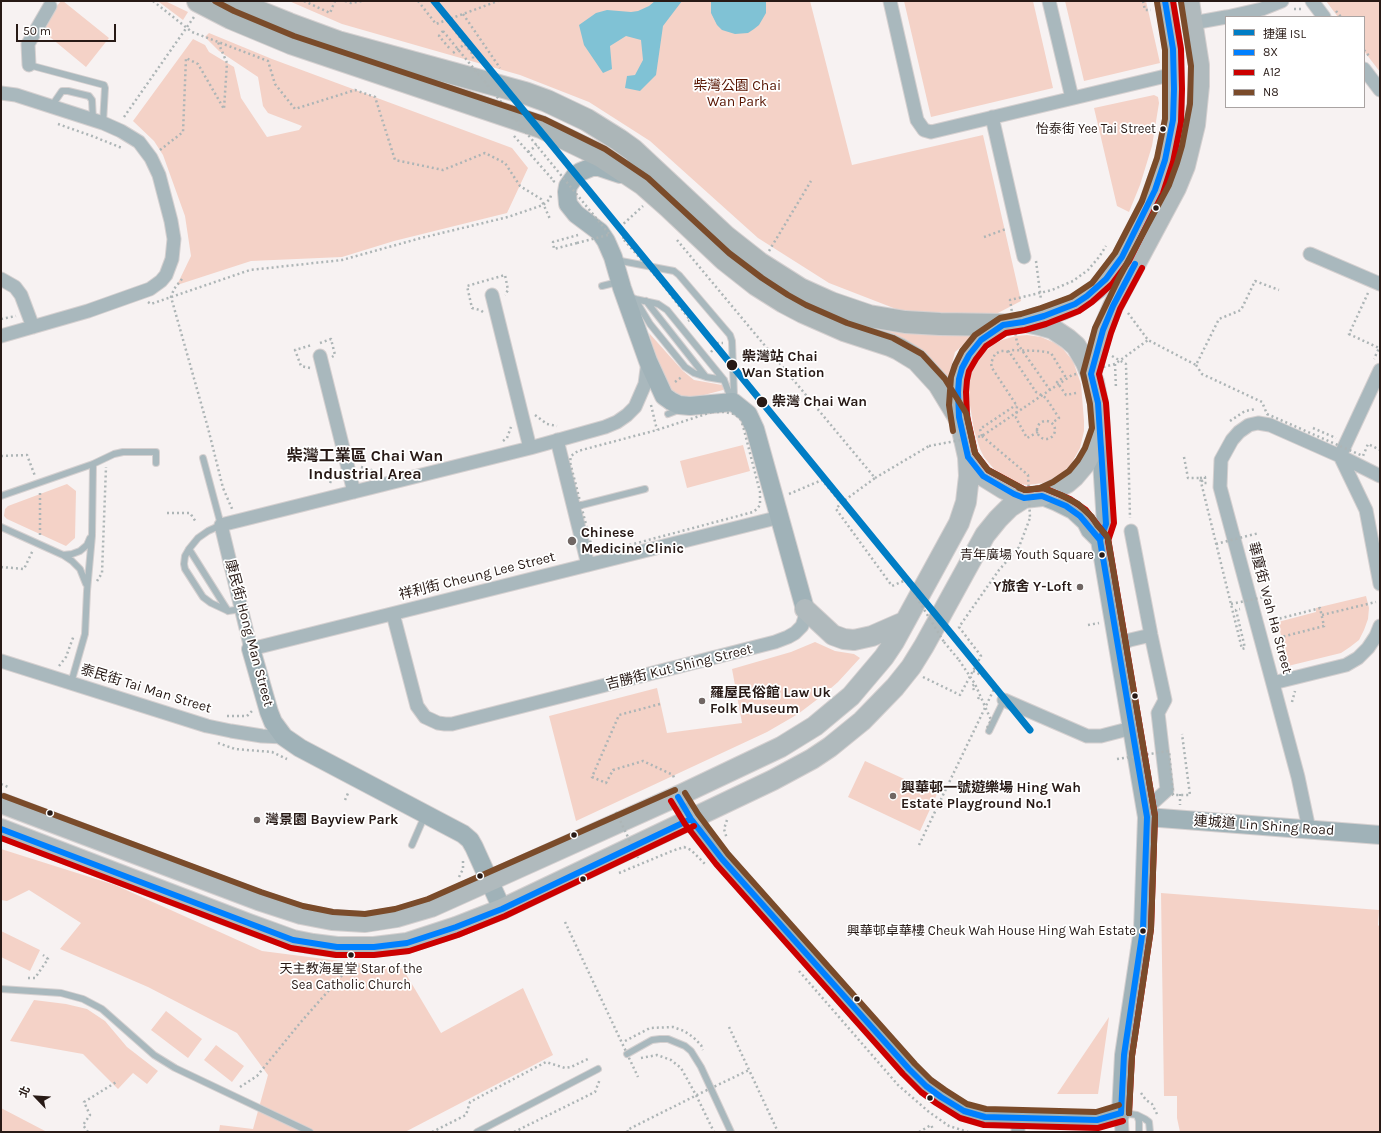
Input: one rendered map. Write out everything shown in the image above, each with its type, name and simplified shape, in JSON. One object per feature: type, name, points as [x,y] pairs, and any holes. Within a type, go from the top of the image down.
[{"type":"highway","points":[[232,1],[338,42],[525,93],[547,101],[587,120],[614,136],[633,150],[731,241],[759,264],[800,289],[830,303],[869,316],[905,322],[940,324],[1013,323]]},
{"type":"highway","points":[[197,7],[284,40],[541,127],[601,156],[645,194],[670,207],[724,259],[764,290],[803,312],[844,330],[890,345],[917,360],[939,384],[959,417]]},
{"type":"main road","points":[[5,795],[258,900],[301,914],[332,920],[365,922],[397,917],[431,906],[489,881],[673,785],[781,747],[815,726],[851,696],[874,670],[894,642],[959,524],[966,502],[969,476],[960,453],[958,392],[962,368],[969,355],[981,340],[1013,323],[1062,310],[1087,296],[1106,279],[1122,257],[1149,204],[1165,160],[1173,120],[1174,74],[1170,28],[1165,1]]},
{"type":"main road","points":[[1091,374],[1103,330],[1113,306],[1170,200],[1185,166],[1195,125],[1199,86],[1199,65],[1194,23],[1189,1]]},
{"type":"main road","points":[[1170,28],[1194,23]]},
{"type":"main road","points":[[1,829],[293,940],[337,947],[368,947],[407,943],[456,927],[502,909],[773,780],[812,759],[846,734],[895,687],[917,656],[985,535],[1010,506],[1067,483],[1080,471],[1088,459],[1100,429],[1098,403],[1091,374],[1076,346],[1053,329],[1039,324],[1013,323]]},
{"type":"main road","points":[[960,453],[984,476],[1004,489],[1033,497]]},
{"type":"main road","points":[[805,609],[834,635],[844,639],[854,640],[872,636],[904,622]]},
{"type":"street","points":[[890,1],[917,120],[924,130],[931,132],[1174,74]]},
{"type":"street","points":[[1049,1],[1072,98]]},
{"type":"street","points":[[1230,16],[1262,9],[1282,1]]},
{"type":"street","points":[[1312,1],[1323,16]]},
{"type":"street","points":[[29,65],[28,44],[50,6]]},
{"type":"street","points":[[1194,23],[1225,17]]},
{"type":"street","points":[[1365,70],[1380,90]]},
{"type":"street","points":[[1,93],[16,95],[51,107],[100,118],[139,142],[155,166],[173,230],[174,249],[169,268],[161,281],[156,286],[143,293],[100,308],[1,336]]},
{"type":"street","points":[[992,117],[1029,256]]},
{"type":"street","points":[[645,194],[606,168],[592,167],[585,169],[574,176],[568,186],[567,198],[571,209],[600,232],[606,241],[625,289],[648,362],[664,396],[670,401],[679,404],[748,414]]},
{"type":"street","points":[[1310,254],[1375,287]]},
{"type":"street","points":[[1,279],[15,287],[21,295],[33,327]]},
{"type":"street","points":[[498,297],[530,448]]},
{"type":"street","points":[[325,358],[354,492]]},
{"type":"street","points":[[221,525],[530,448],[605,427],[617,422],[635,407],[645,384],[648,362]]},
{"type":"street","points":[[1340,456],[1380,370]]},
{"type":"street","name":"吉勝街 Kut Shing Street","points":[[393,614],[417,706],[425,717],[438,723],[445,724],[452,724],[775,642],[788,637],[802,626],[805,617],[805,609],[780,516],[748,414]]},
{"type":"street","name":"華廈街 Wah Ha Street","points":[[1309,829],[1298,777],[1220,487],[1221,460],[1232,440],[1239,432],[1250,425],[1258,423],[1270,425],[1340,456]]},
{"type":"street","points":[[1100,429],[1106,524],[1100,540]]},
{"type":"street","points":[[557,440],[578,506],[588,565]]},
{"type":"street","points":[[1340,456],[1380,476]]},
{"type":"street","points":[[1340,456],[1366,510],[1380,584]]},
{"type":"street","points":[[1033,497],[1057,502],[1073,510],[1086,522],[1100,540],[1147,813],[1143,929],[1126,1037],[1122,1082],[1129,1114],[1122,1132]]},
{"type":"street","name":"祥利街 Cheung Lee Street","points":[[252,649],[780,516]]},
{"type":"street","name":"康民街 Hong Man Street","points":[[221,525],[262,692],[273,722],[284,737],[300,748],[457,830],[470,840],[481,860],[502,909]]},
{"type":"street","points":[[1131,530],[1150,635],[1165,700],[1158,713],[1167,790],[1147,813]]},
{"type":"street","points":[[1273,683],[1346,665],[1358,658],[1368,648],[1376,636],[1380,626]]},
{"type":"street","points":[[1117,645],[1150,635]]},
{"type":"street","name":"泰民街 Tai Man Street","points":[[1,661],[207,726],[262,736],[284,737]]},
{"type":"street","points":[[1004,700],[1087,736],[1101,736],[1132,728]]},
{"type":"street","points":[[673,785],[691,819],[722,859],[909,1069],[926,1086],[948,1102],[964,1111],[1018,1125],[1097,1120],[1129,1114]]},
{"type":"street","name":"連城道 Lin Shing Road","points":[[1147,813],[1380,835]]},
{"type":"lane","points":[[29,65],[102,83],[106,88],[100,118]]},
{"type":"lane","points":[[51,107],[62,91],[68,91],[89,96],[100,118]]},
{"type":"lane","points":[[613,257],[621,262],[674,271],[679,275],[730,335],[732,341],[734,395],[748,414]]},
{"type":"lane","points":[[602,286],[625,289],[646,301],[658,304],[667,310],[724,380],[748,414]]},
{"type":"lane","points":[[625,289],[650,324],[685,367],[694,373],[724,380]]},
{"type":"lane","points":[[646,301],[706,377]]},
{"type":"lane","points":[[668,414],[690,406]]},
{"type":"lane","points":[[1,496],[93,464],[114,454],[132,451],[156,452],[156,463]]},
{"type":"lane","points":[[203,458],[221,525],[198,538],[185,556],[185,569],[203,596],[211,603],[228,611],[242,610]]},
{"type":"lane","points":[[72,683],[85,634],[87,588],[92,536],[93,464]]},
{"type":"lane","points":[[578,506],[645,489]]},
{"type":"lane","points":[[1,527],[63,555],[72,561],[80,569],[85,579],[87,588]]},
{"type":"lane","points":[[63,555],[80,551],[87,545],[92,536]]},
{"type":"lane","points":[[189,549],[228,611]]},
{"type":"lane","points":[[987,730],[1004,700]]},
{"type":"lane","points":[[412,845],[426,814]]},
{"type":"lane","points":[[1,988],[61,993],[83,999],[102,1009],[154,1055],[175,1068],[310,1132]]},
{"type":"lane","points":[[627,1054],[652,1040],[668,1039],[685,1046],[691,1051],[699,1063],[731,1132]]},
{"type":"lane","points":[[476,1132],[598,1069]]},
{"type":"lane","points":[[1129,1114],[1139,1121],[1139,1132]]},
{"type":"lane","points":[[1129,1114],[1149,1122],[1150,1132]]},
{"type":"path","points":[[153,1],[192,32],[268,61],[275,84],[295,110],[355,90],[375,97],[395,160],[443,170],[485,153],[504,163],[520,186],[541,199],[550,219]]},
{"type":"path","points":[[304,1],[330,13],[335,1]]},
{"type":"path","points":[[345,1],[351,3],[362,1]]},
{"type":"path","points":[[418,1],[436,24],[498,1]]},
{"type":"path","points":[[1143,1],[1145,10]]},
{"type":"path","points":[[100,118],[124,117],[187,28],[197,7]]},
{"type":"path","points":[[463,14],[502,73]]},
{"type":"path","points":[[447,20],[473,55],[472,68]]},
{"type":"path","points":[[450,49],[439,36],[444,31],[609,235],[554,250],[553,242],[574,237]]},
{"type":"path","points":[[457,42],[461,39]]},
{"type":"path","points":[[158,152],[183,132],[186,58],[198,64],[224,109],[227,63],[218,42]]},
{"type":"path","points":[[458,49],[453,53],[465,44]]},
{"type":"path","points":[[58,124],[92,136],[126,151]]},
{"type":"path","points":[[514,135],[554,181],[552,187]]},
{"type":"path","points":[[528,152],[537,145]]},
{"type":"path","points":[[156,147],[161,156]]},
{"type":"path","points":[[768,253],[811,181]]},
{"type":"path","points":[[151,304],[250,270],[342,260],[421,238],[508,217],[544,205],[550,199],[551,193]]},
{"type":"path","points":[[617,233],[645,194]]},
{"type":"path","points":[[621,226],[624,240],[660,281]]},
{"type":"path","points":[[984,237],[1008,229]]},
{"type":"path","points":[[672,234],[875,478]]},
{"type":"path","points":[[1050,390],[1017,343],[1010,300],[1052,290],[1073,281],[1088,270],[1106,246]]},
{"type":"path","points":[[1029,256],[1041,303],[1046,301]]},
{"type":"path","points":[[486,314],[480,310],[472,308],[467,286],[505,275],[508,290],[505,294],[498,297]]},
{"type":"path","points":[[182,279],[174,288],[171,297],[208,428],[223,488]]},
{"type":"path","points":[[1196,365],[1219,318],[1241,310],[1255,281],[1279,290]]},
{"type":"path","points":[[1375,287],[1349,334],[1379,348]]},
{"type":"path","points":[[142,304],[152,299]]},
{"type":"path","points":[[1128,313],[1148,340],[1170,353],[1196,365],[1202,374],[1262,402],[1267,414],[1363,456],[1368,444],[1380,450]]},
{"type":"path","points":[[311,369],[306,366],[301,366],[295,350],[331,339],[335,355],[325,358]]},
{"type":"path","points":[[987,730],[991,720],[975,684],[959,660],[944,642],[905,582],[892,586],[836,509],[841,503],[875,478],[929,446],[982,436],[1072,375],[1115,364],[1148,340]]},
{"type":"path","points":[[1038,432],[1027,438],[1016,418],[1016,405],[992,368],[991,363],[995,354],[1001,351],[1008,352],[1010,350],[1040,351],[1051,354],[1065,376],[1057,382],[1066,395],[1076,393]]},
{"type":"path","points":[[1008,352],[1010,352],[1036,392],[1046,398],[1059,418],[1052,422],[1046,421],[1041,423],[1038,428],[1038,432]]},
{"type":"path","points":[[1112,356],[1126,364],[1131,530]]},
{"type":"path","points":[[1115,364],[1116,389]]},
{"type":"path","points":[[924,677],[960,695],[981,656],[959,627],[999,570],[1019,547],[1030,518],[1028,475],[982,436],[980,429],[1016,405]]},
{"type":"path","points":[[712,412],[734,414],[740,418],[761,498],[760,505],[753,512],[607,551],[599,550],[591,544],[578,506],[570,462],[571,456],[578,451],[657,430],[712,412]]},
{"type":"path","points":[[534,413],[547,424],[561,426]]},
{"type":"path","points":[[1038,432],[1043,438],[1051,437],[1055,430],[1052,422]]},
{"type":"path","points":[[501,442],[507,438],[512,424]]},
{"type":"path","points":[[951,441],[960,453]]},
{"type":"path","points":[[1,456],[27,456],[41,494],[40,534],[24,569],[1,567]]},
{"type":"path","points":[[1184,457],[1188,478],[1204,477],[1205,480],[1202,481],[1203,483],[1208,483]]},
{"type":"path","points":[[358,464],[367,470],[380,472]]},
{"type":"path","points":[[330,483],[336,471]]},
{"type":"path","points":[[1200,478],[1242,649],[1245,648],[1236,610]]},
{"type":"path","points":[[787,495],[822,480],[841,503]]},
{"type":"path","points":[[167,513],[190,513],[196,522]]},
{"type":"path","points":[[1216,544],[1259,533]]},
{"type":"path","points":[[1246,534],[1248,542]]},
{"type":"path","points":[[26,549],[39,554]]},
{"type":"path","points":[[909,591],[912,585]]},
{"type":"path","points":[[1262,594],[1270,622]]},
{"type":"path","points":[[1231,604],[1264,596],[1270,622]]},
{"type":"path","points":[[1322,615],[1376,602],[1375,609]]},
{"type":"path","points":[[1270,622],[1320,608],[1322,615],[1324,626],[1274,639],[1275,647]]},
{"type":"path","points":[[1088,625],[1096,624]]},
{"type":"path","points":[[58,667],[66,657],[75,630]]},
{"type":"path","points":[[919,845],[995,687],[989,679],[973,671]]},
{"type":"path","points":[[974,690],[972,686],[975,684]]},
{"type":"path","points":[[1292,705],[1293,696],[1296,689]]},
{"type":"path","points":[[978,699],[980,695]]},
{"type":"path","points":[[660,704],[619,715],[592,777],[606,783],[613,770],[644,761],[673,775],[673,785]]},
{"type":"path","points":[[226,716],[248,716],[252,712],[254,706]]},
{"type":"path","points":[[1116,759],[1169,752],[1173,795],[1190,795],[1182,734]]},
{"type":"path","points":[[213,741],[235,748],[272,752],[293,762]]},
{"type":"path","points":[[673,785],[681,775]]},
{"type":"path","points":[[1,784],[5,795]]},
{"type":"path","points":[[345,800],[349,790],[355,793]]},
{"type":"path","points":[[616,812],[638,858]]},
{"type":"path","points":[[453,882],[459,876],[462,869],[462,856]]},
{"type":"path","points":[[565,922],[638,1076]]},
{"type":"path","points":[[28,978],[35,978],[48,959],[43,955]]},
{"type":"path","points":[[234,1085],[241,1088],[257,1076],[300,1022],[345,972],[364,964]]},
{"type":"path","points":[[729,1027],[778,1132]]},
{"type":"path","points":[[635,1060],[657,1056],[671,1060],[681,1068],[714,1132]]},
{"type":"path","points":[[432,1132],[466,1115],[470,1102],[546,1062],[565,1068],[571,1067],[590,1058]]},
{"type":"path","points":[[628,1132],[627,1130],[749,1070]]},
{"type":"path","points":[[514,1132],[595,1092],[600,1079]]},
{"type":"path","points":[[88,1132],[83,1125],[90,1115],[84,1102],[118,1081]]},
{"type":"path","points":[[1141,1093],[1146,1100],[1152,1104],[1158,1119]]},
{"type":"path","points":[[919,1132],[926,1130],[931,1126],[933,1129]]},
{"type":"green space","points":[[61,1],[63,1],[109,38],[86,67],[39,28]]},
{"type":"green space","points":[[165,1],[188,12],[183,20],[159,2]]},
{"type":"green space","name":"柴灣公園 Chai Wan Park","points":[[289,1],[810,1],[852,165],[983,135],[1021,301],[996,314],[909,314],[829,283],[758,238],[650,141],[589,102],[520,75],[342,24]]},
{"type":"green space","points":[[904,1],[1033,1],[1053,88],[931,117]]},
{"type":"green space","points":[[1065,1],[1146,1],[1160,63],[1084,81]]},
{"type":"green space","points":[[1326,1],[1380,1],[1380,72],[1365,52],[1365,16],[1337,16]]},
{"type":"green space","points":[[209,33],[272,59],[512,148],[528,168],[507,213],[394,241],[342,257],[251,261],[177,285],[191,256],[185,216],[163,155],[154,141],[133,121],[193,39],[205,45],[209,52],[234,67],[241,98],[267,137],[299,130],[302,126],[268,113],[263,106],[258,77],[219,51],[205,37]]},
{"type":"green space","points":[[1154,95],[1158,97],[1159,103],[1152,146],[1140,185],[1129,212],[1117,206],[1094,108]]},
{"type":"green space","points":[[827,312],[977,333],[955,352],[948,379]]},
{"type":"green space","points":[[649,333],[683,371],[694,380],[722,385],[724,388],[723,390],[685,400],[672,396],[661,381]]},
{"type":"green space","points":[[1027,335],[1041,337],[1055,343],[1063,349],[1073,361],[1081,384],[1084,421],[1084,431],[1080,448],[1070,466],[1051,480],[1043,483],[1028,485],[1017,484],[1005,478],[994,469],[984,457],[974,430],[968,393],[972,370],[984,353],[994,344],[1002,340]]},
{"type":"green space","points":[[743,445],[750,471],[687,488],[680,461]]},
{"type":"green space","points":[[67,484],[76,491],[75,538],[66,546],[7,519],[4,516],[5,509],[8,506]]},
{"type":"green space","points":[[1366,596],[1369,608],[1368,619],[1359,640],[1341,653],[1288,666],[1278,622],[1316,612],[1316,608]]},
{"type":"green space","points":[[815,642],[835,651],[854,654],[860,658],[838,682],[823,695],[798,714],[767,732],[576,821],[549,716],[657,688],[667,733],[742,723],[732,669],[791,652]]},
{"type":"green space","name":"興華邨一號遊樂場 Hing Wah Estate Playground No.1","points":[[865,761],[937,794],[920,831],[848,797]]},
{"type":"green space","points":[[1,849],[115,885],[262,951],[403,969],[441,1033],[523,988],[553,1055],[405,1132],[219,1132],[220,1125],[253,1129],[268,1075],[237,1033],[148,987],[60,949],[81,923],[29,890],[7,901],[1,900]]},
{"type":"green space","points":[[1161,893],[1379,910],[1380,1132],[1180,1132],[1177,1118],[1177,1096],[1164,1096]]},
{"type":"green space","points":[[1,931],[40,950],[30,971],[1,957]]},
{"type":"green space","points":[[34,1000],[66,1004],[87,1009],[105,1021],[127,1047],[158,1071],[147,1084],[133,1073],[118,1089],[83,1054],[10,1041]]},
{"type":"green space","points":[[166,1011],[202,1039],[188,1058],[151,1030]]},
{"type":"green space","points":[[1109,1017],[1098,1094],[1057,1094]]},
{"type":"green space","points":[[216,1045],[244,1066],[232,1082],[204,1060]]},
{"type":"green space","points":[[1,1108],[47,1132],[1,1132]]},
{"type":"water","points":[[655,1],[682,1],[663,26],[656,75],[640,91],[625,88],[627,76],[635,75],[643,60],[641,40],[626,36],[610,46],[612,69],[603,73],[584,45],[579,25],[596,13],[607,10],[631,12],[638,11],[649,6]]},
{"type":"water","points":[[706,1],[766,1],[766,13],[759,25],[754,29],[748,33],[735,34],[722,30],[717,25],[711,13],[711,2]]},
{"type":"metro line","name":"ISL","points":[[434,1],[1030,730]]},
{"type":"transit line","name":"N8","points":[[215,1],[234,11],[294,36],[544,119],[605,149],[648,178],[729,253],[762,278],[788,295],[806,305],[847,323],[893,338],[922,354],[945,379],[966,413],[975,453],[988,470],[1025,490],[1043,488],[1061,495],[1078,504],[1092,517],[1108,539],[1155,816],[1151,929],[1132,1056],[1129,1113]]},
{"type":"transit line","name":"8X","points":[[1121,1113],[1124,1055],[1143,929],[1147,817],[1100,540],[1080,516],[1066,506],[1042,496],[1024,498],[1014,494],[983,476],[968,457],[959,417],[958,392],[962,368],[969,355],[981,340],[1003,325],[1023,322],[1044,316],[1075,304],[1087,296],[1106,279],[1122,257],[1155,190],[1165,160],[1173,120],[1173,49],[1165,1]]},
{"type":"transit line","name":"A12","points":[[1129,1113],[1132,1056],[1151,929],[1155,816],[1108,538],[1086,510],[1070,499],[1044,488],[1025,490],[988,470],[975,453],[967,416],[966,392],[969,371],[986,346],[1006,333],[1025,330],[1046,324],[1079,311],[1092,302],[1112,284],[1129,261],[1163,193],[1173,162],[1181,122],[1181,49],[1173,1]]},
{"type":"transit line","name":"N8","points":[[953,431],[949,405],[951,377],[962,351],[975,335],[1000,318],[1021,314],[1071,297],[1092,283],[1115,253],[1142,201],[1157,158],[1165,119],[1165,50],[1157,2]]},
{"type":"transit line","name":"N8","points":[[1019,488],[1025,490],[1040,488],[1053,482],[1069,471],[1085,448],[1092,428],[1090,404],[1083,373],[1095,328],[1119,278],[1169,185],[1182,146],[1190,104],[1191,66],[1181,2]]},
{"type":"transit line","name":"8X","points":[[1103,559],[1100,540],[1106,524],[1098,403],[1091,374],[1103,330],[1113,306],[1135,264]]},
{"type":"transit line","name":"A12","points":[[1111,558],[1108,541],[1114,523],[1106,403],[1099,374],[1120,309],[1142,268]]},
{"type":"transit line","name":"N8","points":[[4,796],[261,892],[303,906],[333,912],[365,914],[395,909],[428,899],[675,790]]},
{"type":"transit line","name":"N8","points":[[685,793],[698,814],[728,854],[915,1064],[931,1080],[967,1104],[986,1109],[1096,1112],[1119,1105]]},
{"type":"transit line","name":"8X","points":[[678,797],[691,819],[722,859],[909,1069],[926,1086],[941,1097],[964,1111],[985,1117],[1097,1120],[1121,1113]]},
{"type":"transit line","name":"A12","points":[[671,801],[685,824],[716,864],[903,1074],[921,1092],[936,1103],[960,1118],[984,1125],[1098,1128],[1123,1121]]},
{"type":"transit line","name":"8X","points":[[1,829],[293,940],[337,947],[374,947],[407,943],[456,927],[502,909],[691,819]]},
{"type":"transit line","name":"A12","points":[[1,838],[291,948],[336,955],[374,955],[409,951],[458,935],[505,916],[694,826]]},
{"type":"place","name":"怡泰街 Yee Tai Street","points":[[1163,129]]},
{"type":"place","name":"柴灣站 Chai Wan Station","points":[[732,365]]},
{"type":"place","name":"柴灣 Chai Wan","points":[[762,402]]},
{"type":"place","name":"Chinese Medicine Clinic","points":[[572,541]]},
{"type":"place","name":"青年廣場 Youth Square","points":[[1102,555]]},
{"type":"place","name":"Y旅舍 Y-Loft","points":[[1080,587]]},
{"type":"place","name":"羅屋民俗館 Law Uk Folk Museum","points":[[702,701]]},
{"type":"place","name":"興華邨一號遊樂場 Hing Wah Estate Playground No.1","points":[[893,796]]},
{"type":"place","name":"灣景園 Bayview Park","points":[[257,820]]},
{"type":"place","name":"興華邨卓華樓 Cheuk Wah House Hing Wah Estate","points":[[1143,931]]},
{"type":"place","name":"天主教海星堂 Star of the Sea Catholic Church","points":[[351,955]]},
{"type":"district","name":"柴灣工業區 Chai Wan Industrial Area","points":[[365,465]]}]
